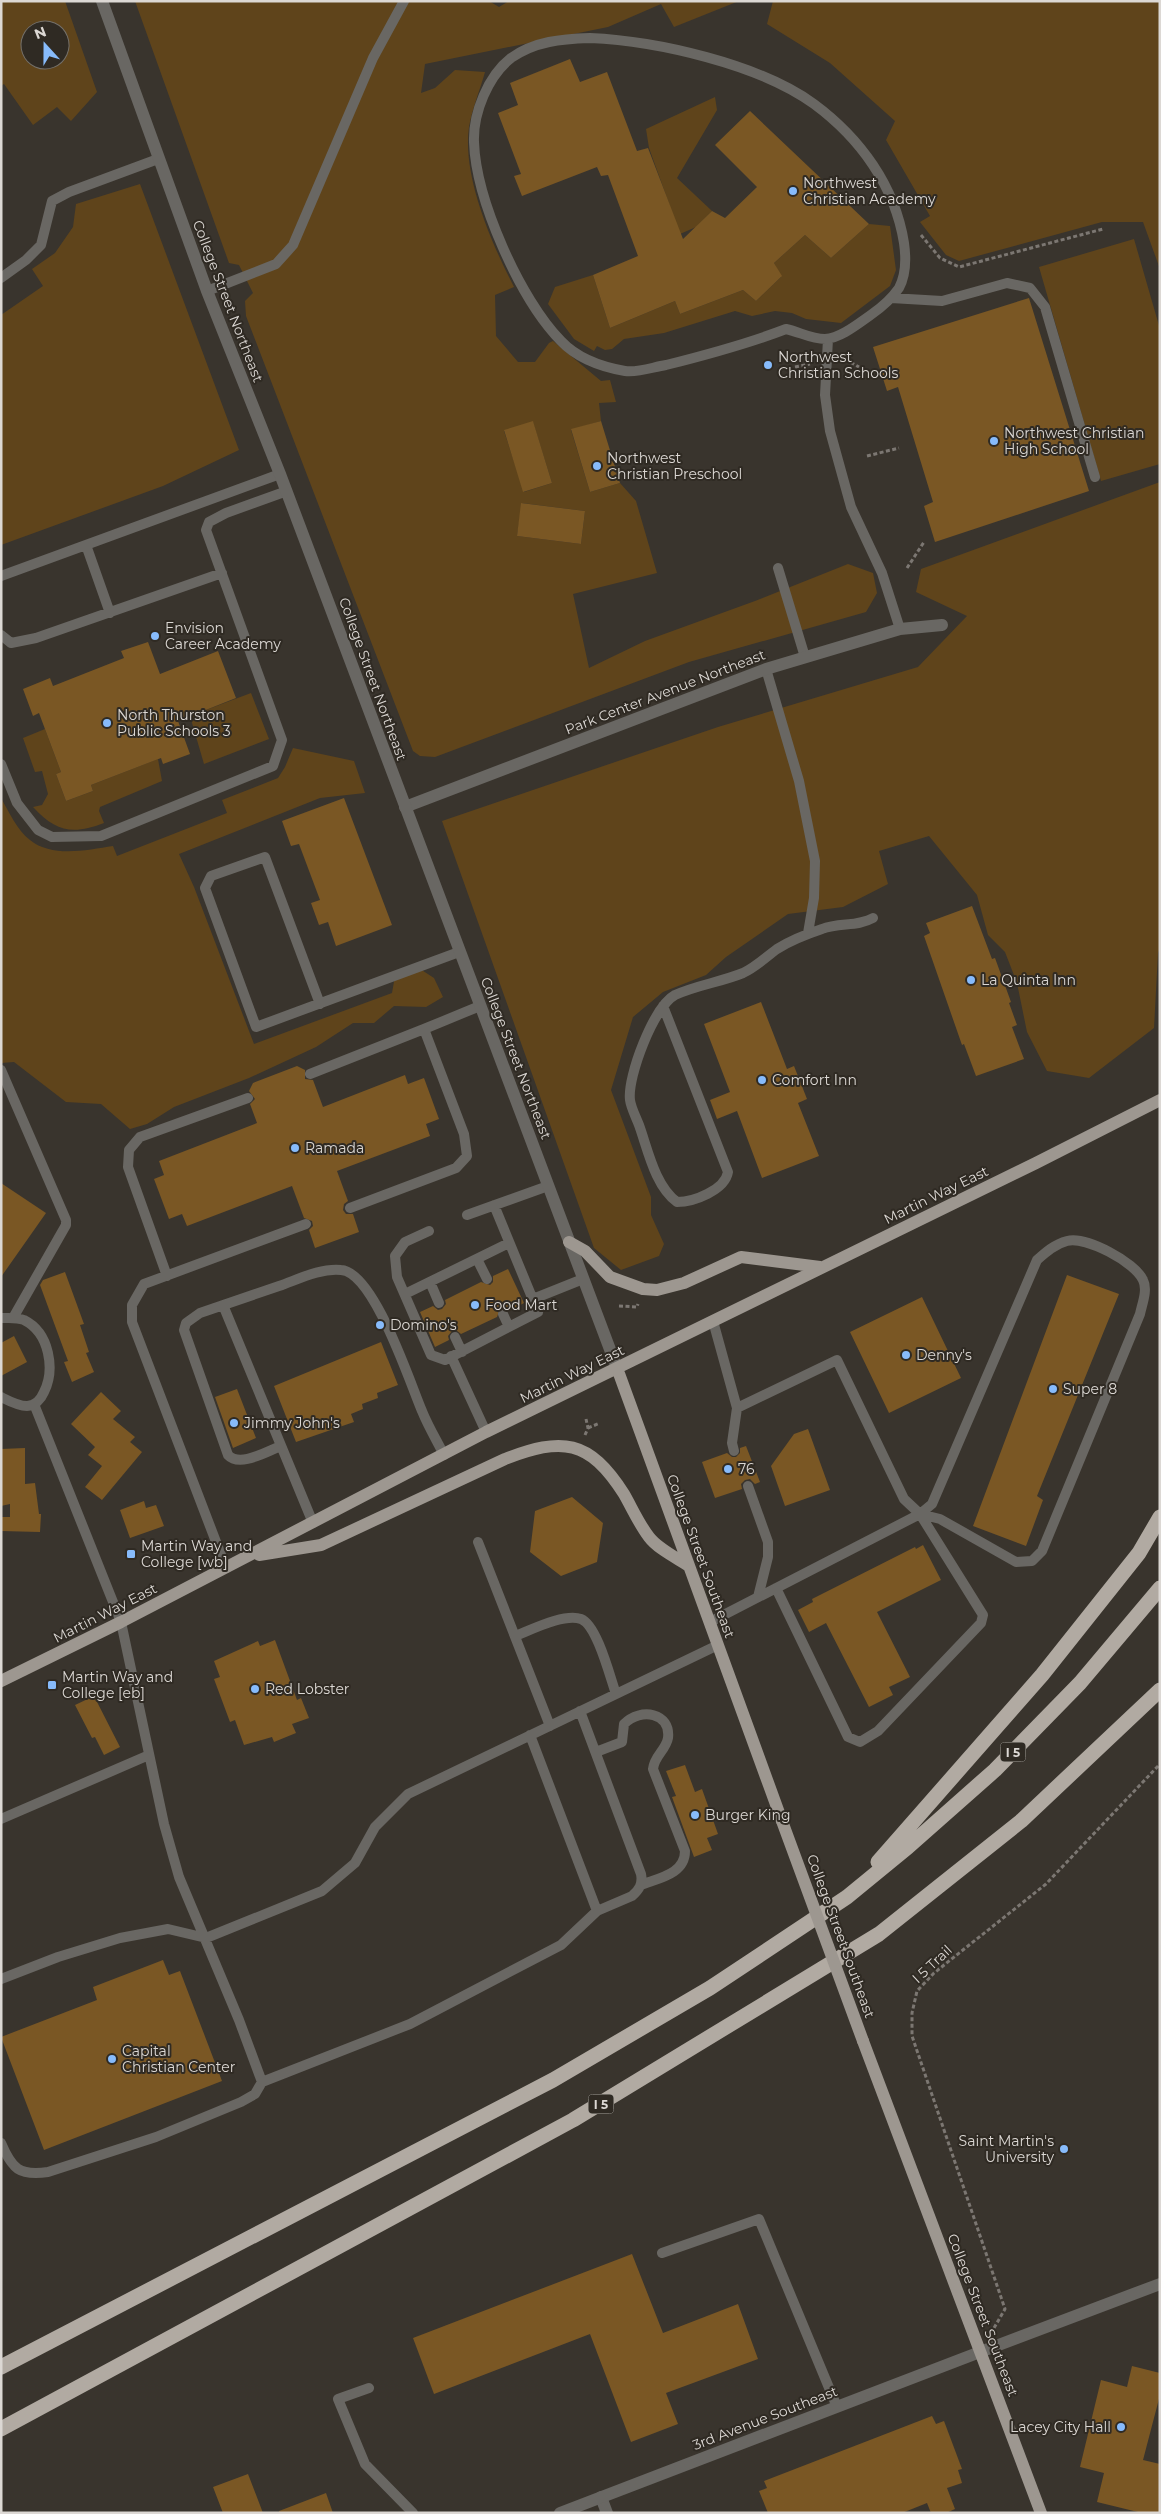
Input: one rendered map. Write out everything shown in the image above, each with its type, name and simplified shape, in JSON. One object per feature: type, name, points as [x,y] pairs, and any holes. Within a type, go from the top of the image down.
[{"type":"highway","points":[[847,1897],[1042,1675],[1139,1553],[1160,1517]]},
{"type":"highway","name":"I 5","points":[[1,2367],[553,2080],[710,1988],[847,1897],[908,1847],[995,1770],[1080,1683],[1160,1588]]},
{"type":"highway","name":"I 5","points":[[1,2429],[573,2120],[880,1934],[1021,1821],[1148,1701],[1160,1686]]},
{"type":"highway","points":[[1148,1701],[1160,1690]]},
{"type":"main road","name":"Martin Way East","points":[[1,1681],[246,1558],[486,1432],[1036,1163],[1160,1100]]},
{"type":"main road","points":[[569,1242],[585,1251],[610,1277],[643,1289],[657,1290],[684,1283],[742,1257],[820,1267]]},
{"type":"main road","name":"College Street Southeast","points":[[616,1368],[863,2041],[1041,2513]]},
{"type":"main road","points":[[246,1558],[321,1545],[505,1459],[527,1450],[554,1444],[580,1448],[607,1470],[650,1538],[689,1566]]},
{"type":"street","name":"College Street Northeast","points":[[102,1],[207,291],[287,491],[616,1368]]},
{"type":"street","name":"Park Center Avenue Northeast","points":[[405,807],[766,669],[900,629],[942,625]]},
{"type":"street","points":[[980,2352],[1160,2284]]},
{"type":"street","name":"3rd Avenue Southeast","points":[[560,2513],[980,2352]]},
{"type":"street","points":[[601,2497],[607,2513]]},
{"type":"lane","points":[[207,291],[276,264],[293,245],[373,58],[404,1]]},
{"type":"lane","points":[[605,38],[699,56],[774,81],[814,104],[851,137],[868,156],[895,204],[901,226],[905,267],[900,286],[890,298],[854,326],[828,338],[812,339],[800,331],[786,329],[754,341],[698,357],[641,370],[626,371],[592,362],[576,353],[561,341],[527,296],[515,274],[484,192],[476,159],[474,140],[476,119],[490,83],[511,58],[528,48],[546,42],[605,38]]},
{"type":"lane","points":[[1,278],[26,260],[40,246],[52,201],[69,192],[158,159]]},
{"type":"lane","points":[[890,298],[942,301],[1007,283],[1030,288],[1045,307],[1095,477]]},
{"type":"lane","points":[[828,338],[825,395],[830,431],[851,507],[882,574],[900,629]]},
{"type":"lane","points":[[1,576],[280,474]]},
{"type":"lane","points":[[1,764],[17,803],[38,830],[52,838],[101,836],[273,766],[282,740],[206,530],[209,522],[226,513],[287,491]]},
{"type":"lane","points":[[86,545],[110,613]]},
{"type":"lane","points":[[778,568],[805,657]]},
{"type":"lane","points":[[1,635],[11,643],[36,638],[222,574]]},
{"type":"lane","points":[[766,669],[799,781],[815,861],[814,898],[808,933]]},
{"type":"lane","points":[[320,1004],[265,857],[212,876],[205,888],[256,1028],[459,952]]},
{"type":"lane","points":[[662,1006],[728,1172],[727,1180],[721,1187],[685,1202],[677,1202],[663,1188],[630,1102],[633,1072],[662,1006],[675,996],[754,967],[778,949],[808,933],[830,926],[863,923],[873,918]]},
{"type":"lane","points":[[310,1074],[480,1006]]},
{"type":"lane","points":[[350,1208],[456,1168],[467,1156],[464,1134],[424,1029]]},
{"type":"lane","points":[[1,1070],[66,1220],[61,1233],[14,1318]]},
{"type":"lane","points":[[167,1276],[128,1167],[129,1150],[140,1137],[248,1098]]},
{"type":"lane","points":[[467,1215],[548,1186]]},
{"type":"lane","points":[[429,1231],[405,1242],[395,1256],[397,1277],[431,1355],[445,1360],[538,1312],[494,1204]]},
{"type":"lane","points":[[226,1568],[132,1322],[132,1305],[144,1284],[306,1224]]},
{"type":"lane","points":[[710,1622],[920,1514],[932,1504],[1037,1260],[1049,1249],[1068,1241],[1083,1242],[1127,1260],[1144,1281],[1145,1292],[1140,1314],[1042,1551],[1032,1561],[1016,1562],[940,1519],[920,1514]]},
{"type":"lane","points":[[405,1294],[509,1243]]},
{"type":"lane","points":[[477,1259],[486,1279]]},
{"type":"lane","points":[[281,1446],[242,1460],[231,1459],[184,1330],[192,1318],[223,1305],[317,1272],[338,1270],[352,1273],[359,1279],[392,1336],[421,1410],[444,1455]]},
{"type":"lane","points":[[533,1299],[583,1279]]},
{"type":"lane","points":[[430,1282],[439,1303]]},
{"type":"lane","points":[[223,1305],[313,1523]]},
{"type":"lane","points":[[503,1314],[509,1327]]},
{"type":"lane","points":[[1,1318],[25,1320],[35,1330],[43,1341],[49,1358],[50,1377],[41,1399],[34,1404],[27,1406],[1,1397]]},
{"type":"lane","points":[[713,1321],[737,1408],[732,1443],[734,1450]]},
{"type":"lane","points":[[455,1337],[462,1352]]},
{"type":"lane","points":[[451,1356],[486,1432]]},
{"type":"lane","points":[[737,1408],[837,1360],[904,1499],[920,1514],[983,1615],[981,1623],[878,1731],[860,1742],[848,1737],[776,1588]]},
{"type":"lane","points":[[34,1404],[121,1622],[164,1824],[179,1877],[206,1938],[262,2082]]},
{"type":"lane","points":[[748,1486],[768,1542],[768,1557],[758,1598]]},
{"type":"lane","points":[[478,1542],[550,1726]]},
{"type":"lane","points":[[515,1636],[563,1619],[581,1619],[592,1628],[616,1694]]},
{"type":"lane","points":[[1,1979],[58,1957],[120,1938],[168,1929],[206,1938],[322,1891],[354,1863],[375,1827],[408,1794],[718,1645]]},
{"type":"lane","points":[[580,1711],[641,1874],[641,1885]]},
{"type":"lane","points":[[1,2143],[4,2154],[11,2164],[20,2171],[31,2174],[48,2172],[156,2137],[241,2102],[255,2094],[262,2082],[410,2024],[561,1945],[597,1911],[632,1896],[641,1885],[678,1870],[685,1859],[685,1851],[653,1769],[655,1758],[668,1739],[664,1724],[654,1716],[646,1713],[637,1714],[624,1724],[622,1742],[596,1752]]},
{"type":"lane","points":[[530,1735],[597,1911]]},
{"type":"lane","points":[[1,1819],[149,1755]]},
{"type":"lane","points":[[662,2253],[759,2218],[836,2407]]},
{"type":"lane","points":[[369,2388],[338,2399],[365,2464],[413,2513]]},
{"type":"path","points":[[921,234],[940,258],[959,267],[1103,229]]},
{"type":"path","points":[[845,359],[859,367]]},
{"type":"path","points":[[795,367],[810,364]]},
{"type":"path","points":[[867,456],[898,448]]},
{"type":"path","points":[[907,568],[924,542]]},
{"type":"path","points":[[619,1306],[623,1304],[637,1307]]},
{"type":"path","points":[[584,1440],[588,1428],[586,1419]]},
{"type":"path","points":[[588,1428],[600,1422]]},
{"type":"path","name":"I 5 Trail","points":[[1005,2309],[912,2036],[912,2014],[918,1991],[934,1973],[1046,1884],[1160,1764]]},
{"type":"shaded area","points":[[1,1],[65,1],[97,92],[71,121],[57,107],[33,125],[4,84],[1,86]]},
{"type":"shaded area","points":[[135,1],[489,1],[499,7],[509,1],[739,1],[674,27],[661,4],[608,27],[425,64],[421,93],[435,88],[455,70],[485,72],[470,120],[468,146],[474,188],[481,210],[488,231],[514,287],[495,295],[496,336],[518,362],[535,362],[549,343],[553,341],[601,381],[610,380],[616,402],[599,403],[601,421],[571,430],[590,492],[620,483],[636,501],[657,573],[573,594],[589,668],[645,641],[755,601],[848,564],[873,573],[877,593],[866,612],[689,662],[435,757],[420,756],[413,751],[246,316],[245,301],[253,293],[239,265],[229,263]],"holes":[[[533,422],[552,483],[524,492],[504,431]],[[522,503],[585,511],[581,544],[517,536]]]},
{"type":"shaded area","points":[[773,1],[1160,1],[1160,269],[1143,222],[1102,222],[959,261],[946,255],[920,222],[930,216],[886,140],[895,121],[830,63],[767,24]]},
{"type":"shaded area","points":[[715,97],[717,110],[677,178],[712,211],[696,227],[680,234],[649,148],[646,129]]},
{"type":"shaded area","points":[[140,184],[239,450],[163,486],[1,545],[1,315],[43,286],[32,269],[55,253],[73,227],[76,204]]},
{"type":"shaded area","points":[[869,224],[890,226],[896,270],[890,286],[841,323],[806,319],[792,313],[775,311],[752,316],[735,311],[664,333],[624,339],[612,349],[605,350],[597,346],[594,351],[574,339],[548,304],[555,287],[593,275],[610,328],[675,301],[680,314],[743,290],[756,301],[781,277],[774,263],[805,235],[831,258]]},
{"type":"shaded area","points":[[1134,239],[1160,329],[1160,464],[1101,481],[1039,267]]},
{"type":"shaded area","points":[[1160,482],[1160,947],[1158,953],[1154,1028],[1089,1078],[1047,1071],[1027,1032],[1017,983],[1005,952],[988,935],[977,895],[929,836],[879,851],[888,884],[843,907],[788,914],[726,957],[706,975],[663,992],[633,1017],[611,1090],[651,1197],[651,1215],[664,1244],[659,1256],[621,1270],[594,1248],[442,821],[718,727],[918,667],[967,616],[916,592],[921,569]]},
{"type":"shaded area","points":[[251,693],[269,739],[204,764],[190,716]]},
{"type":"shaded area","points":[[45,729],[61,772],[56,774],[66,801],[93,791],[91,785],[158,759],[162,781],[100,807],[99,811],[104,823],[74,830],[57,826],[49,822],[33,807],[42,805],[48,794],[42,771],[35,772],[23,738]]},
{"type":"shaded area","points":[[293,748],[354,761],[365,793],[320,798],[179,854],[194,887],[254,1044],[392,993],[395,976],[417,967],[434,978],[443,997],[426,1007],[394,1006],[374,1023],[353,1023],[316,1047],[249,1078],[174,1107],[147,1124],[130,1129],[101,1104],[66,1102],[14,1062],[1,1063],[1,798],[21,831],[39,846],[59,851],[70,851],[113,846],[117,856],[227,813],[222,800],[278,778]]},
{"type":"building","name":"Northwest Christian Academy","points":[[570,59],[580,82],[607,72],[637,151],[648,148],[683,239],[712,211],[725,218],[757,187],[715,145],[750,111],[869,224],[831,258],[805,235],[774,263],[782,276],[756,301],[743,290],[680,314],[675,301],[610,328],[593,275],[638,256],[608,175],[601,176],[597,167],[522,196],[514,176],[521,174],[498,113],[518,105],[510,83]]},
{"type":"building","name":"Northwest Christian High School","points":[[1029,298],[1089,491],[935,542],[924,506],[933,502],[898,387],[887,391],[873,347]]},
{"type":"building","points":[[533,421],[552,483],[523,492],[504,430]]},
{"type":"building","name":"Northwest Christian Preschool","points":[[601,421],[620,483],[590,492],[571,429]]},
{"type":"building","points":[[521,503],[585,511],[581,544],[517,536]]},
{"type":"building","name":"North Thurston Public Schools 3","points":[[148,642],[160,674],[218,651],[236,698],[178,721],[190,754],[163,764],[161,758],[91,785],[93,791],[66,801],[56,774],[61,772],[39,713],[33,716],[23,689],[50,678],[53,686],[124,658],[121,651]]},
{"type":"building","points":[[344,798],[392,925],[336,946],[328,922],[319,925],[311,903],[320,900],[299,844],[291,846],[282,821]]},
{"type":"building","name":"La Quinta Inn","points":[[972,906],[992,959],[995,958],[1011,1002],[1009,1003],[1017,1025],[1012,1027],[1024,1059],[976,1076],[964,1044],[962,1045],[924,936],[930,933],[926,923]]},
{"type":"building","name":"Comfort Inn","points":[[761,1002],[787,1069],[794,1066],[807,1099],[798,1103],[819,1156],[762,1178],[737,1111],[717,1119],[710,1100],[730,1092],[704,1024]]},
{"type":"building","name":"Ramada","points":[[297,1066],[305,1070],[305,1079],[313,1080],[323,1107],[405,1075],[408,1084],[424,1078],[439,1119],[426,1124],[430,1136],[337,1171],[348,1201],[344,1204],[343,1210],[346,1214],[353,1214],[359,1232],[315,1248],[309,1230],[313,1226],[312,1221],[304,1218],[292,1186],[187,1226],[182,1214],[169,1219],[154,1179],[164,1175],[159,1161],[257,1123],[250,1104],[255,1099],[249,1091],[253,1083]]},
{"type":"building","points":[[1,1183],[46,1213],[1,1277]]},
{"type":"building","points":[[508,1269],[524,1303],[509,1311],[504,1307],[500,1308],[497,1317],[461,1334],[456,1330],[452,1331],[448,1336],[449,1340],[435,1347],[420,1312],[433,1306],[438,1310],[442,1309],[446,1304],[445,1300],[481,1282],[490,1285],[493,1282],[493,1276]]},
{"type":"building","points":[[65,1272],[84,1324],[80,1325],[89,1352],[86,1353],[94,1372],[72,1382],[64,1362],[68,1361],[40,1285],[43,1280]]},
{"type":"building","name":"Super 8","points":[[1067,1275],[1119,1294],[1037,1496],[1043,1500],[1026,1546],[973,1526]]},
{"type":"building","name":"Denny's","points":[[922,1297],[961,1378],[889,1413],[850,1332]]},
{"type":"building","points":[[14,1336],[27,1362],[1,1376],[1,1343]]},
{"type":"building","points":[[381,1342],[398,1385],[377,1393],[378,1398],[362,1404],[363,1409],[351,1414],[354,1422],[296,1442],[274,1386]]},
{"type":"building","points":[[237,1389],[256,1438],[233,1448],[215,1397]]},
{"type":"building","points":[[101,1392],[121,1411],[113,1419],[135,1437],[130,1442],[142,1452],[102,1500],[85,1487],[102,1466],[88,1455],[95,1447],[71,1424]]},
{"type":"building","points":[[808,1429],[830,1490],[785,1506],[771,1466],[794,1434]]},
{"type":"building","points":[[746,1446],[760,1482],[755,1484],[750,1479],[745,1480],[741,1484],[742,1489],[715,1498],[702,1462],[727,1453],[732,1457],[736,1457],[740,1453],[740,1448]]},
{"type":"building","points":[[25,1448],[25,1484],[35,1483],[39,1514],[41,1514],[40,1532],[1,1531],[1,1517],[10,1517],[10,1504],[1,1506],[1,1449]]},
{"type":"building","points":[[572,1497],[603,1523],[597,1562],[561,1576],[530,1552],[535,1511]]},
{"type":"building","points":[[144,1501],[146,1508],[156,1505],[164,1526],[130,1538],[120,1510]]},
{"type":"building","points":[[923,1545],[941,1580],[877,1612],[910,1677],[889,1687],[893,1695],[869,1707],[826,1623],[809,1632],[798,1610],[813,1602],[812,1599],[915,1547],[916,1549]]},
{"type":"building","name":"Red Lobster","points":[[275,1640],[297,1700],[301,1698],[309,1718],[292,1724],[296,1733],[274,1742],[272,1737],[244,1745],[235,1720],[230,1722],[214,1679],[220,1677],[214,1661],[258,1641],[260,1646]]},
{"type":"building","points":[[94,1696],[120,1747],[104,1755],[95,1737],[92,1738],[75,1705]]},
{"type":"building","name":"Burger King","points":[[685,1765],[695,1792],[702,1789],[718,1834],[707,1838],[712,1850],[694,1857],[672,1797],[676,1796],[666,1771]]},
{"type":"building","name":"Capital Christian Center","points":[[163,1960],[169,1975],[180,1971],[222,2081],[44,2150],[1,2037],[97,2000],[93,1987]]},
{"type":"building","points":[[632,2254],[663,2333],[738,2304],[758,2359],[666,2393],[678,2424],[631,2442],[590,2334],[434,2394],[413,2338]]},
{"type":"building","name":"Lacey City Hall","points":[[1132,2366],[1160,2373],[1160,2395],[1143,2460],[1160,2464],[1160,2513],[1142,2513],[1097,2502],[1104,2473],[1080,2467],[1101,2380],[1127,2387]]},
{"type":"building","points":[[932,2416],[936,2424],[944,2421],[962,2469],[958,2470],[962,2483],[947,2488],[955,2509],[946,2513],[931,2513],[927,2503],[902,2513],[768,2513],[759,2491],[767,2488],[764,2481]]},
{"type":"building","points":[[248,2474],[263,2513],[223,2513],[213,2487]]},
{"type":"building","points":[[326,2493],[333,2513],[279,2513],[279,2511]]},
{"type":"place","name":"Northwest Christian Academy","points":[[793,191]]},
{"type":"place","name":"Northwest Christian Schools","points":[[768,365]]},
{"type":"place","name":"Northwest Christian High School","points":[[994,441]]},
{"type":"place","name":"Northwest Christian Preschool","points":[[597,466]]},
{"type":"place","name":"Envision Career Academy","points":[[155,636]]},
{"type":"place","name":"North Thurston Public Schools 3","points":[[107,723]]},
{"type":"place","name":"La Quinta Inn","points":[[971,980]]},
{"type":"place","name":"Comfort Inn","points":[[762,1080]]},
{"type":"place","name":"Ramada","points":[[295,1148]]},
{"type":"place","name":"Food Mart","points":[[475,1305]]},
{"type":"place","name":"Domino's","points":[[380,1325]]},
{"type":"place","name":"Denny's","points":[[906,1355]]},
{"type":"place","name":"Super 8","points":[[1053,1389]]},
{"type":"place","name":"Jimmy John's","points":[[234,1423]]},
{"type":"place","name":"76","points":[[728,1469]]},
{"type":"place","name":"Martin Way and College [wb]","points":[[131,1554]]},
{"type":"place","name":"Martin Way and College [eb]","points":[[52,1685]]},
{"type":"place","name":"Red Lobster","points":[[255,1689]]},
{"type":"place","name":"Burger King","points":[[695,1815]]},
{"type":"place","name":"Capital Christian Center","points":[[112,2059]]},
{"type":"place","name":"Saint Martin's University","points":[[1064,2149]]},
{"type":"place","name":"Lacey City Hall","points":[[1121,2427]]}]
